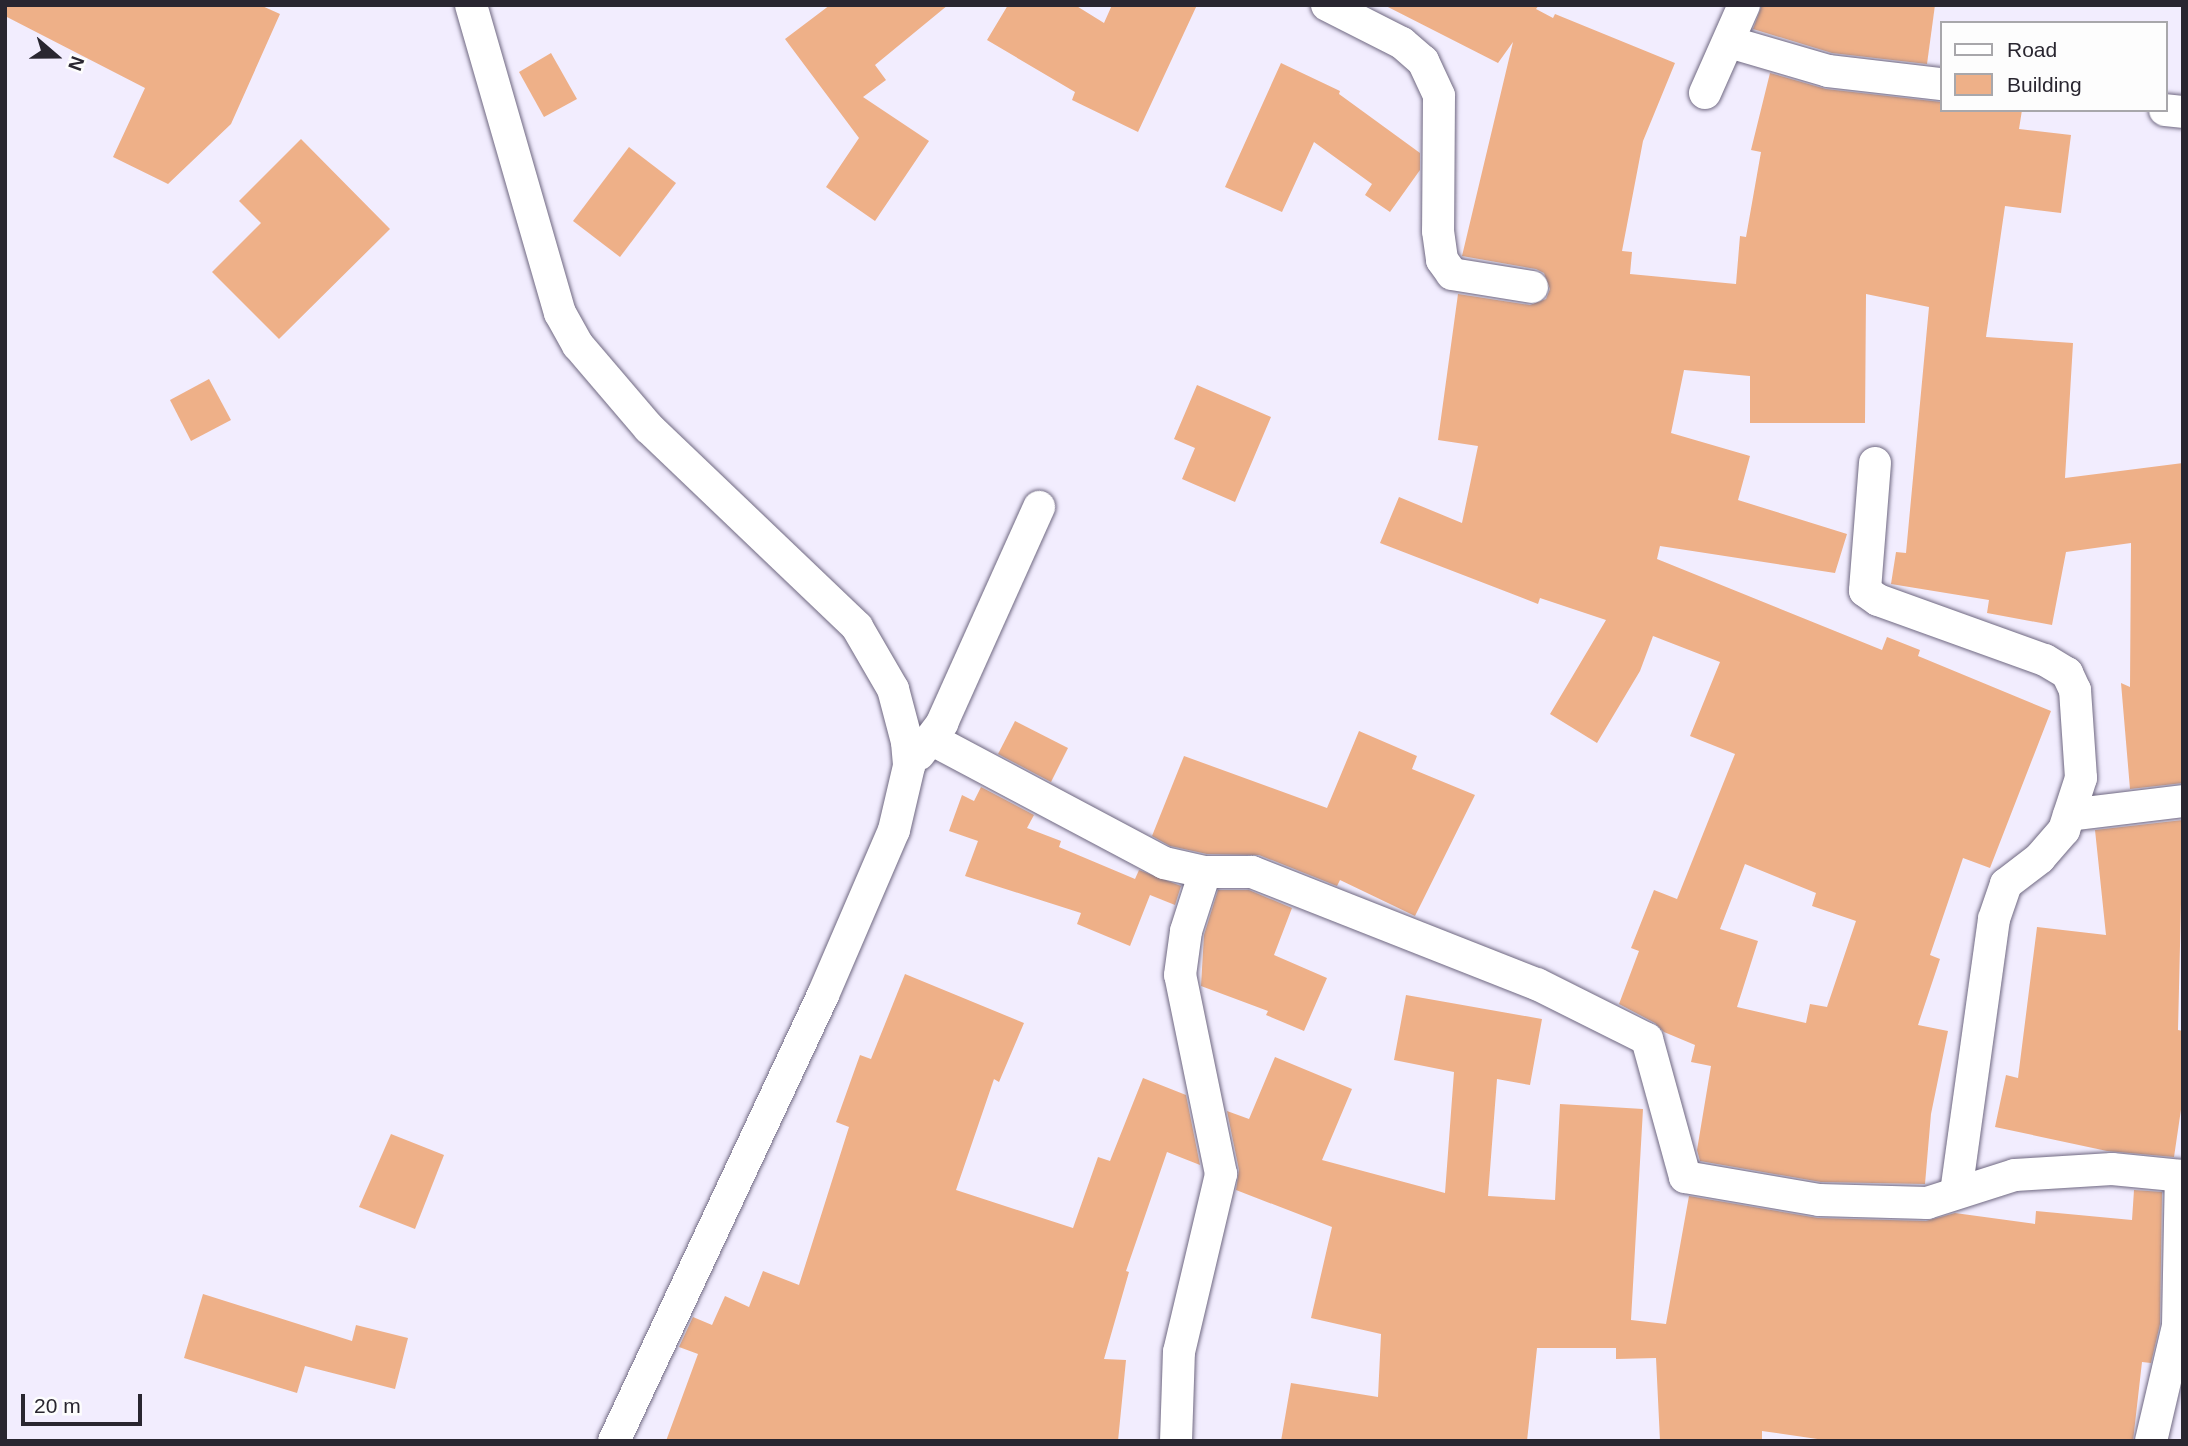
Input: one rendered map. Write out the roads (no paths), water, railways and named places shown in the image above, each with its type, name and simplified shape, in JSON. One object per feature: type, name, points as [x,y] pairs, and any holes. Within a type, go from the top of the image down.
[{"type":"street","points":[[471,5],[560,313],[578,345],[649,428],[857,628],[892,690],[907,741],[909,766],[894,830],[823,995],[614,1441]]},
{"type":"street","points":[[1327,5],[1402,43],[1423,61],[1439,96],[1438,231],[1442,260],[1452,274],[1532,287]]},
{"type":"street","points":[[1705,93],[1730,42],[1744,5]]},
{"type":"street","points":[[1730,42],[1828,71],[1940,84]]},
{"type":"street","points":[[1875,463],[1865,591],[1878,600],[2067,673],[2075,690],[2081,778],[2064,830],[2040,858],[2006,884],[1994,919],[1956,1192]]},
{"type":"street","points":[[909,766],[931,739],[1039,507]]},
{"type":"street","points":[[931,739],[1164,863],[1205,872],[1252,872],[1421,936],[1537,984],[1647,1039],[1685,1177],[1819,1200],[1927,1203],[2015,1175],[2112,1169],[2182,1176],[2178,1326],[2151,1441]]},
{"type":"street","points":[[2068,815],[2183,801]]},
{"type":"street","points":[[1176,1441],[1179,1352],[1221,1174],[1180,975],[1186,931],[1205,872]]}]
